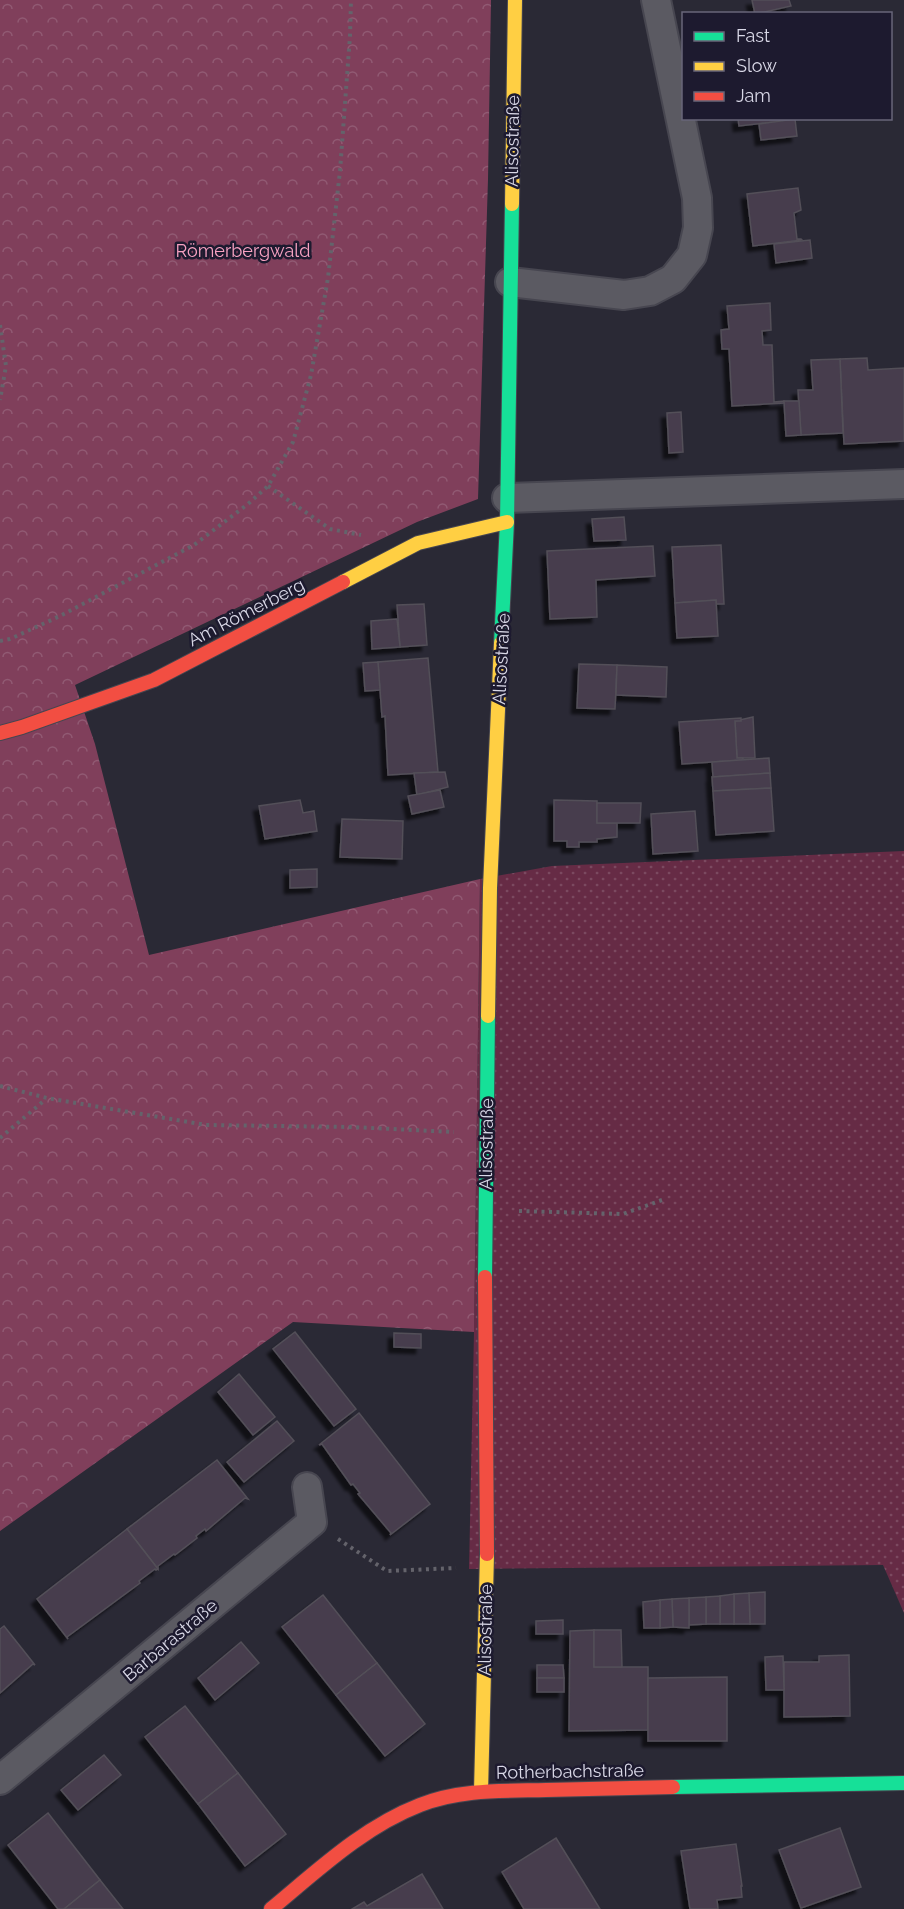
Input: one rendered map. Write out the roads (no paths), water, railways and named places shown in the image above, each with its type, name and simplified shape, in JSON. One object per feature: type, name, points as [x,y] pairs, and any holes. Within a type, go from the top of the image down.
[{"type":"street","name":"Alisostraße","points":[[482,1791],[487,1566],[485,1210],[490,888],[507,510],[515,0]]},
{"type":"street","points":[[510,282],[624,295],[650,291],[673,279],[692,255],[698,228],[697,198],[656,0]]},
{"type":"street","points":[[507,510],[904,484]]},
{"type":"street","name":"Am Römerberg","points":[[0,733],[154,680],[418,543],[507,510]]},
{"type":"street","name":"Barbarastraße","points":[[0,1780],[312,1522],[307,1487]]},
{"type":"street","name":"Rotherbachstraße","points":[[271,1909],[374,1828],[412,1808],[448,1796],[482,1791],[904,1783]]},
{"type":"park label","name":"Römerbergwald","points":[[243,250]]}]
